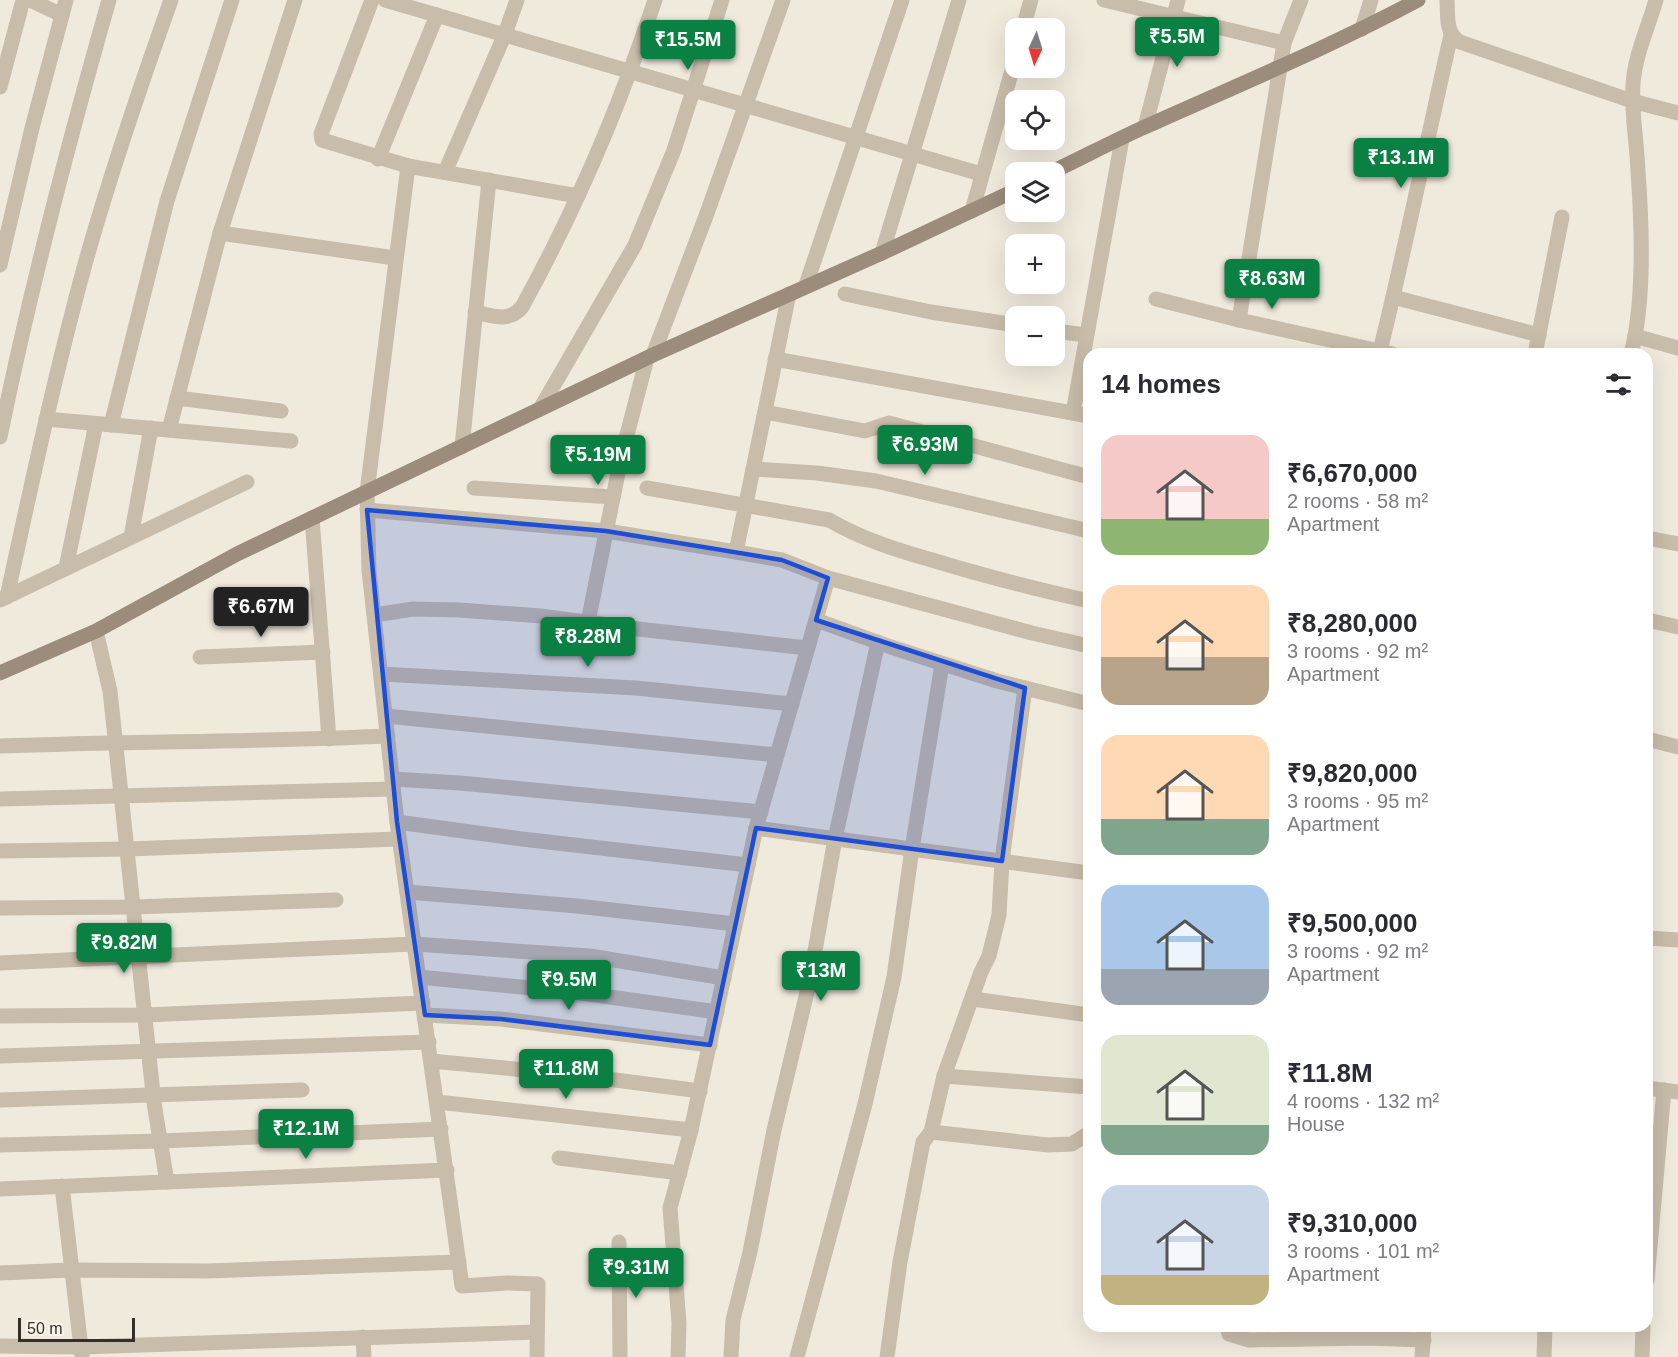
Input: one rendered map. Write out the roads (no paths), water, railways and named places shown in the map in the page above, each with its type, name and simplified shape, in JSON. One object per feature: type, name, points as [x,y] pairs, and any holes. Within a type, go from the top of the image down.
[{"type":"street","points":[[0,87],[23,0]]},
{"type":"street","points":[[0,265],[32,128],[64,7],[30,0]]},
{"type":"street","points":[[0,437],[78,110],[109,0]]},
{"type":"street","points":[[3,598],[86,263],[137,95],[171,0]]},
{"type":"street","points":[[111,425],[167,201],[232,0]]},
{"type":"street","points":[[168,430],[220,233],[295,0]]},
{"type":"street","points":[[372,0],[321,137],[325,142],[408,166],[578,196]]},
{"type":"street","points":[[385,0],[981,174]]},
{"type":"street","points":[[445,172],[505,34],[517,0]]},
{"type":"street","points":[[475,312],[507,318],[518,312],[554,248],[578,196],[631,71],[655,0]]},
{"type":"street","points":[[540,410],[635,245],[674,150],[722,0]]},
{"type":"street","points":[[588,622],[621,458],[650,357],[746,105],[783,0]]},
{"type":"street","points":[[806,285],[902,0]]},
{"type":"street","points":[[882,253],[959,0]]},
{"type":"street","points":[[1026,18],[1031,0]]},
{"type":"street","points":[[1104,0],[1284,44]]},
{"type":"street","points":[[1144,127],[1178,0]]},
{"type":"street","points":[[1239,320],[1279,69],[1284,44],[1301,0]]},
{"type":"street","points":[[1362,29],[1371,0]]},
{"type":"street","points":[[1065,166],[1144,127],[1279,69],[1418,0]]},
{"type":"street","points":[[1387,348],[1394,297],[1451,35],[1447,0]]},
{"type":"street","points":[[1632,348],[1640,268],[1638,172],[1632,101],[1634,70],[1656,0]]},
{"type":"street","points":[[378,159],[437,15]]},
{"type":"street","points":[[1451,35],[1460,42],[1632,101],[1678,112]]},
{"type":"street","points":[[972,211],[1009,78]]},
{"type":"street","points":[[1086,348],[1086,335],[1122,139]]},
{"type":"street","points":[[408,166],[367,492],[369,571],[399,839],[462,1286],[507,1283],[538,1284],[537,1357]]},
{"type":"street","points":[[462,447],[489,180]]},
{"type":"street","points":[[0,674],[96,631],[237,554],[312,518],[650,357],[1005,195]]},
{"type":"street","points":[[1536,348],[1562,217]]},
{"type":"street","points":[[220,233],[395,258]]},
{"type":"street","points":[[736,552],[789,294]]},
{"type":"street","points":[[845,294],[931,312],[1005,323]]},
{"type":"street","points":[[1394,297],[1539,335]]},
{"type":"street","points":[[1156,299],[1368,348]]},
{"type":"street","points":[[1065,332],[1086,335]]},
{"type":"street","points":[[1635,336],[1678,348]]},
{"type":"street","points":[[776,359],[1083,415]]},
{"type":"street","points":[[1073,413],[1083,370]]},
{"type":"street","points":[[177,398],[281,411]]},
{"type":"street","points":[[765,412],[865,431],[889,423],[1083,475]]},
{"type":"street","points":[[46,419],[291,441]]},
{"type":"street","points":[[66,568],[96,424]]},
{"type":"street","points":[[131,537],[151,428]]},
{"type":"street","points":[[753,468],[876,481],[1083,530]]},
{"type":"street","points":[[3,598],[247,482]]},
{"type":"street","points":[[474,488],[613,497]]},
{"type":"street","points":[[647,488],[829,520],[876,544],[989,578],[1083,600]]},
{"type":"street","points":[[367,510],[606,531],[782,560],[828,578],[1083,645]]},
{"type":"street","points":[[312,518],[329,739]]},
{"type":"street","points":[[1653,539],[1678,544]]},
{"type":"street","points":[[678,1357],[679,1323],[670,1208],[700,1091],[756,828],[828,578]]},
{"type":"street","points":[[375,615],[413,609],[542,616],[807,648]]},
{"type":"street","points":[[816,620],[942,664],[1083,702]]},
{"type":"street","points":[[1653,621],[1678,627]]},
{"type":"street","points":[[96,631],[110,691],[148,1051],[166,1182]]},
{"type":"street","points":[[731,1357],[733,1320],[808,984],[835,839],[878,642]]},
{"type":"street","points":[[200,657],[323,652]]},
{"type":"street","points":[[797,1357],[865,1104],[894,977],[942,664]]},
{"type":"street","points":[[381,674],[636,688],[792,704]]},
{"type":"street","points":[[887,1357],[900,1262],[923,1142],[931,1131],[944,1076],[981,972],[989,956],[999,915],[1002,861],[1025,688]]},
{"type":"street","points":[[386,716],[777,755]]},
{"type":"street","points":[[0,746],[115,741],[329,739],[388,736]]},
{"type":"street","points":[[1653,741],[1678,747]]},
{"type":"street","points":[[0,799],[460,783],[761,812]]},
{"type":"street","points":[[397,822],[748,865]]},
{"type":"street","points":[[756,828],[1083,872]]},
{"type":"street","points":[[0,851],[127,849],[399,839]]},
{"type":"street","points":[[407,892],[577,906],[735,924]]},
{"type":"street","points":[[0,908],[133,907],[336,900]]},
{"type":"street","points":[[1653,938],[1678,940]]},
{"type":"street","points":[[0,963],[414,944],[590,956],[724,978]]},
{"type":"street","points":[[419,977],[581,993],[717,1012]]},
{"type":"street","points":[[973,999],[1083,1015]]},
{"type":"street","points":[[0,1017],[424,1009],[710,1045]]},
{"type":"street","points":[[0,1056],[429,1042]]},
{"type":"street","points":[[432,1061],[577,1075],[700,1091]]},
{"type":"street","points":[[944,1076],[1083,1087]]},
{"type":"street","points":[[1653,1089],[1671,1091],[1653,1233]]},
{"type":"street","points":[[0,1100],[302,1090]]},
{"type":"street","points":[[437,1102],[691,1130]]},
{"type":"street","points":[[0,1145],[160,1141],[441,1129]]},
{"type":"street","points":[[931,1131],[1048,1145],[1083,1145]]},
{"type":"street","points":[[1072,1144],[1083,1137]]},
{"type":"street","points":[[559,1158],[680,1173]]},
{"type":"street","points":[[0,1189],[447,1170]]},
{"type":"street","points":[[62,1186],[81,1352]]},
{"type":"street","points":[[619,1242],[620,1357]]},
{"type":"street","points":[[0,1274],[72,1270],[208,1271],[459,1262]]},
{"type":"street","points":[[0,1346],[81,1352],[252,1341],[537,1332]]},
{"type":"street","points":[[1228,1332],[1238,1338],[1249,1340],[1289,1333],[1366,1338],[1424,1333],[1422,1357]]},
{"type":"street","points":[[1544,1357],[1545,1332]]},
{"type":"street","points":[[1642,1357],[1643,1332]]},
{"type":"street","points":[[363,1337],[364,1357]]},
{"type":"street","points":[[252,1341],[253,1357]]}]
